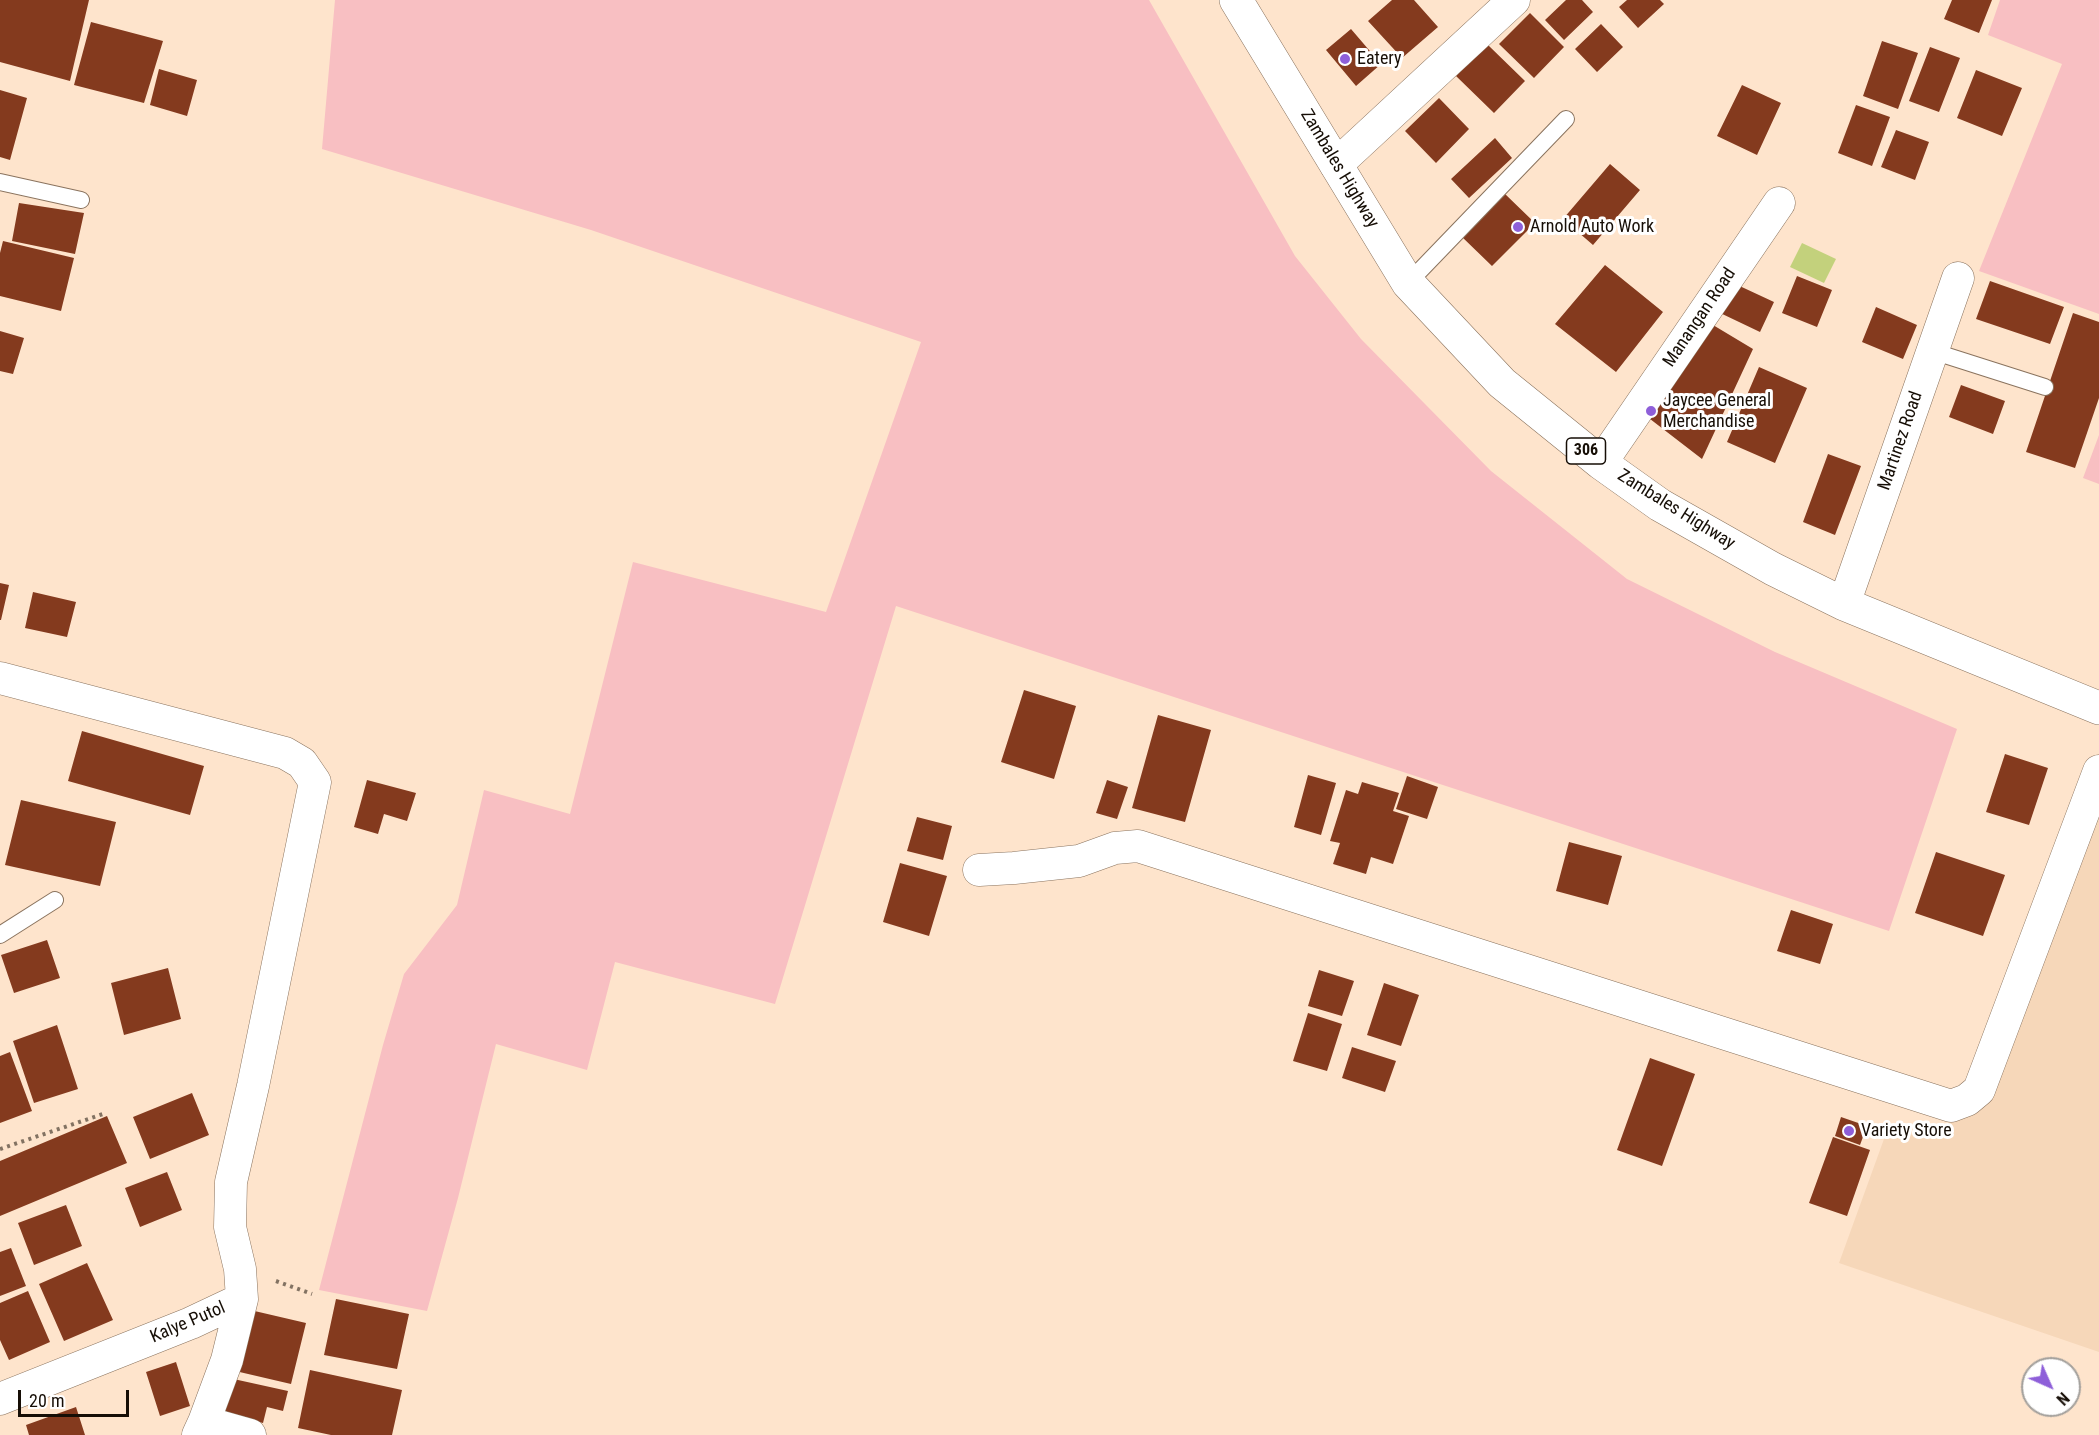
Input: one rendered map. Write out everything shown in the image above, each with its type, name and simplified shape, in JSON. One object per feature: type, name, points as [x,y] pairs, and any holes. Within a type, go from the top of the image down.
[{"type":"main road","name":"Zambales Highway","points":[[1236,0],[1408,283],[1502,383],[1601,463],[1660,505],[1773,569],[1844,604],[2099,708]]},
{"type":"street","points":[[1336,165],[1514,0]]},
{"type":"street","name":"Manangan Road","points":[[1601,463],[1779,203]]},
{"type":"street","name":"Martinez Road","points":[[1844,604],[1958,278]]},
{"type":"street","points":[[0,678],[285,753],[302,764],[315,782],[253,1086],[231,1182],[230,1227],[240,1269],[242,1299]]},
{"type":"street","points":[[979,870],[1079,861],[1115,848],[1138,846],[1951,1106],[1967,1100],[1979,1090],[2099,771]]},
{"type":"street","name":"Kalye Putol","points":[[0,1399],[191,1323],[242,1299]]},
{"type":"street","name":"Kalye Putol","points":[[201,1428],[227,1360],[242,1299]]},
{"type":"street","points":[[201,1428],[250,1435]]},
{"type":"lane","points":[[1408,283],[1566,119]]},
{"type":"lane","points":[[0,182],[81,200]]},
{"type":"lane","points":[[1932,351],[2045,387]]},
{"type":"lane","points":[[0,935],[55,900]]},
{"type":"path","points":[[0,1149],[103,1114]]},
{"type":"shaded area","points":[[335,0],[1149,0],[1295,256],[1361,339],[1491,471],[1627,579],[1775,652],[1957,729],[1889,931],[896,606],[775,1004],[615,962],[587,1070],[496,1044],[427,1311],[319,1290],[383,1045],[404,974],[457,905],[484,790],[570,814],[633,562],[826,612],[921,342],[591,230],[322,149]]},
{"type":"shaded area","points":[[2000,0],[2099,0],[2099,314],[1979,271],[2062,64],[1988,35]]},
{"type":"shaded area","points":[[1802,243],[1836,259],[1824,283],[1790,267]]},
{"type":"shaded area","points":[[2099,435],[2099,484],[2083,478]]},
{"type":"shaded area","points":[[2099,779],[2099,1352],[1839,1263],[1888,1128],[1924,1138],[1966,1112]]},
{"type":"building","points":[[0,0],[89,0],[70,81],[0,62]]},
{"type":"building","points":[[1392,0],[1414,0],[1438,27],[1402,58],[1368,21]]},
{"type":"building","points":[[1566,0],[1582,0],[1593,12],[1564,40],[1545,20]]},
{"type":"building","points":[[1627,0],[1660,0],[1664,4],[1638,28],[1619,7]]},
{"type":"building","points":[[1952,0],[1992,0],[1979,33],[1944,19]]},
{"type":"building","points":[[1530,13],[1564,47],[1534,78],[1499,44]]},
{"type":"building","points":[[91,22],[163,41],[144,103],[74,85]]},
{"type":"building","points":[[1601,24],[1623,47],[1597,72],[1575,49]]},
{"type":"building","points":[[1351,29],[1381,64],[1356,86],[1326,50]]},
{"type":"building","points":[[1882,41],[1918,53],[1898,109],[1863,96]]},
{"type":"building","points":[[1488,45],[1525,81],[1494,113],[1456,76]]},
{"type":"building","points":[[1930,47],[1960,58],[1939,112],[1909,101]]},
{"type":"building","points":[[159,69],[197,80],[187,116],[150,105]]},
{"type":"building","points":[[1976,70],[2022,88],[2002,136],[1957,118]]},
{"type":"building","points":[[1742,85],[1781,103],[1757,155],[1717,136]]},
{"type":"building","points":[[0,90],[27,98],[10,160],[0,157]]},
{"type":"building","points":[[1439,98],[1469,129],[1436,163],[1405,131]]},
{"type":"building","points":[[1856,105],[1890,117],[1872,166],[1838,153]]},
{"type":"building","points":[[1896,130],[1929,142],[1915,180],[1881,167]]},
{"type":"building","points":[[1495,138],[1512,158],[1469,198],[1451,179]]},
{"type":"building","points":[[1610,164],[1640,190],[1593,245],[1563,219]]},
{"type":"building","points":[[1504,193],[1535,223],[1492,266],[1461,236]]},
{"type":"building","points":[[19,203],[84,213],[75,254],[12,241]]},
{"type":"building","points":[[3,241],[74,258],[61,311],[0,296],[0,253]]},
{"type":"building","points":[[1605,265],[1663,312],[1616,372],[1555,324]]},
{"type":"building","points":[[1797,276],[1832,290],[1817,327],[1782,313]]},
{"type":"building","points":[[1990,281],[2064,307],[2050,344],[1976,319]]},
{"type":"building","points":[[1731,282],[1774,302],[1760,332],[1716,311]]},
{"type":"building","points":[[1876,307],[1917,325],[1903,359],[1862,342]]},
{"type":"building","points":[[2073,313],[2099,322],[2099,398],[2075,468],[2026,452]]},
{"type":"building","points":[[1703,319],[1753,349],[1702,459],[1641,412]]},
{"type":"building","points":[[0,331],[24,338],[13,374],[0,371]]},
{"type":"building","points":[[1759,367],[1807,388],[1775,463],[1727,442]]},
{"type":"building","points":[[1961,385],[2005,401],[1993,434],[1949,417]]},
{"type":"building","points":[[1828,454],[1861,466],[1835,535],[1803,522]]},
{"type":"building","points":[[0,583],[9,585],[1,620],[0,620]]},
{"type":"building","points":[[33,592],[76,602],[67,637],[25,628]]},
{"type":"building","points":[[1024,690],[1076,706],[1054,779],[1001,762]]},
{"type":"building","points":[[1158,715],[1211,730],[1185,822],[1132,808]]},
{"type":"building","points":[[82,731],[204,766],[190,815],[68,781]]},
{"type":"building","points":[[2005,754],[2048,768],[2029,825],[1986,812]]},
{"type":"building","points":[[1308,775],[1336,783],[1321,835],[1294,827]]},
{"type":"building","points":[[1407,776],[1438,787],[1427,819],[1396,809]]},
{"type":"building","points":[[367,780],[416,793],[407,821],[384,814],[378,834],[354,827]]},
{"type":"building","points":[[1107,780],[1128,787],[1117,819],[1096,813]]},
{"type":"building","points":[[1362,782],[1399,793],[1393,811],[1409,816],[1393,864],[1371,857],[1366,874],[1333,864],[1340,843],[1330,841],[1346,790],[1358,794]]},
{"type":"building","points":[[21,800],[116,822],[100,886],[5,865]]},
{"type":"building","points":[[917,817],[952,826],[943,860],[907,851]]},
{"type":"building","points":[[1569,842],[1622,856],[1608,905],[1556,891]]},
{"type":"building","points":[[1936,852],[2005,875],[1983,936],[1915,913]]},
{"type":"building","points":[[900,863],[947,876],[929,936],[883,922]]},
{"type":"building","points":[[1791,910],[1833,924],[1820,964],[1777,951]]},
{"type":"building","points":[[47,940],[60,978],[14,993],[1,955]]},
{"type":"building","points":[[168,968],[181,1019],[124,1035],[111,983]]},
{"type":"building","points":[[1319,970],[1354,981],[1342,1016],[1308,1006]]},
{"type":"building","points":[[1384,983],[1419,995],[1401,1046],[1367,1035]]},
{"type":"building","points":[[1308,1013],[1342,1024],[1327,1071],[1293,1061]]},
{"type":"building","points":[[57,1025],[78,1089],[34,1103],[13,1041]]},
{"type":"building","points":[[1352,1047],[1396,1061],[1385,1092],[1342,1078]]},
{"type":"building","points":[[10,1052],[32,1111],[0,1123],[0,1056]]},
{"type":"building","points":[[1650,1058],[1695,1074],[1662,1166],[1617,1150]]},
{"type":"building","points":[[192,1093],[209,1135],[150,1159],[133,1117]]},
{"type":"building","points":[[107,1116],[127,1163],[0,1216],[0,1161]]},
{"type":"building","points":[[1841,1117],[1867,1126],[1860,1145],[1835,1136]]},
{"type":"building","points":[[1833,1137],[1870,1150],[1847,1216],[1809,1203]]},
{"type":"building","points":[[167,1172],[182,1210],[140,1227],[125,1188]]},
{"type":"building","points":[[66,1205],[82,1246],[34,1265],[18,1223]]},
{"type":"building","points":[[11,1248],[26,1286],[0,1296],[0,1252]]},
{"type":"building","points":[[87,1263],[113,1320],[64,1341],[39,1284]]},
{"type":"building","points":[[28,1291],[50,1342],[9,1360],[0,1340],[0,1303]]},
{"type":"building","points":[[336,1299],[409,1314],[397,1369],[324,1355]]},
{"type":"building","points":[[246,1309],[306,1323],[291,1384],[231,1370]]},
{"type":"building","points":[[176,1362],[190,1406],[160,1416],[146,1372]]},
{"type":"building","points":[[310,1370],[402,1390],[392,1435],[331,1435],[298,1428]]},
{"type":"building","points":[[229,1378],[288,1391],[283,1411],[267,1407],[263,1423],[221,1413]]},
{"type":"building","points":[[76,1407],[85,1435],[29,1435],[26,1425]]},
{"type":"place","name":"Eatery","points":[[1345,59]]},
{"type":"place","name":"Arnold Auto Work","points":[[1518,227]]},
{"type":"place","name":"Jaycee General Merchandise","points":[[1651,411]]},
{"type":"place","name":"Variety Store","points":[[1849,1131]]}]
